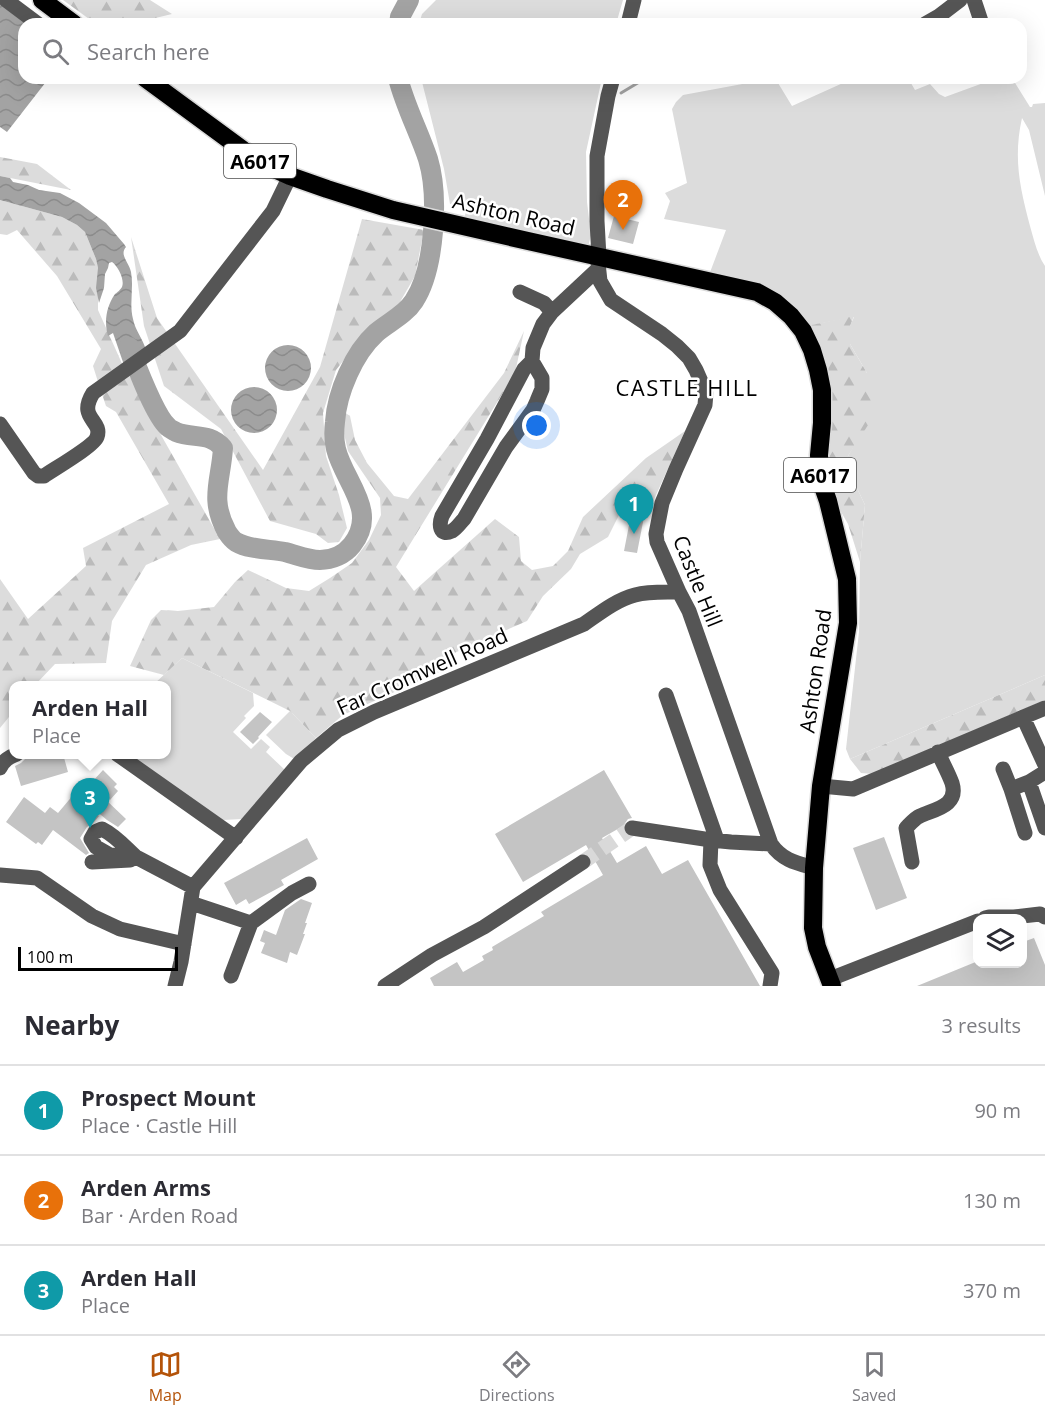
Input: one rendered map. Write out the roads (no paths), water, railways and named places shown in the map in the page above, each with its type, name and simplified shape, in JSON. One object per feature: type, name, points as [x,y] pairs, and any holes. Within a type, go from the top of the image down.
[{"type":"highway","points":[[42,0],[66,18]]},
{"type":"highway","name":"A6017","points":[[153,84],[243,150],[268,166],[290,176]]},
{"type":"highway","name":"Ashton Road","points":[[290,176],[393,210],[453,223],[599,263],[757,292],[775,302],[791,316],[802,331],[812,350],[822,390],[820,478],[847,579],[848,623],[821,786],[814,868],[813,928],[831,982]]},
{"type":"street","points":[[6,0],[30,18]]},
{"type":"street","points":[[630,18],[634,0]]},
{"type":"street","points":[[936,18],[960,0]]},
{"type":"street","points":[[974,0],[980,18]]},
{"type":"street","name":"Castle Hill","points":[[611,84],[597,156],[600,281],[611,300],[662,334],[689,358],[706,393],[705,405],[662,503],[657,526],[657,542],[689,611],[771,843],[777,853],[790,861],[814,868]]},
{"type":"street","points":[[0,424],[33,473],[38,476],[44,476],[95,441],[98,429],[87,406],[93,393],[180,331],[273,211],[290,176]]},
{"type":"street","points":[[532,361],[524,369],[442,516],[440,528],[443,531],[451,532],[464,519],[506,447],[533,410],[542,388],[542,378],[532,361],[532,348],[543,324],[599,263]]},
{"type":"street","points":[[519,292],[544,303],[552,312]]},
{"type":"street","name":"Far Cromwell Road","points":[[193,887],[301,761],[338,730],[374,712],[584,624],[615,603],[634,595],[679,592]]},
{"type":"street","points":[[666,695],[714,840],[710,865],[720,890],[772,973],[770,986]]},
{"type":"street","points":[[821,786],[853,789],[1045,708]]},
{"type":"street","points":[[1023,717],[1045,765]]},
{"type":"street","points":[[912,862],[906,828],[919,816],[946,806],[952,795],[952,784],[938,752]]},
{"type":"street","points":[[124,759],[236,838]]},
{"type":"street","points":[[1003,769],[1025,832]]},
{"type":"street","points":[[1011,789],[1045,772]]},
{"type":"street","points":[[1029,782],[1045,828]]},
{"type":"street","points":[[632,828],[731,842],[771,843]]},
{"type":"street","points":[[92,862],[130,860],[136,857],[193,887],[175,986]]},
{"type":"street","points":[[385,986],[432,955],[484,927],[583,861]]},
{"type":"street","points":[[0,875],[37,878],[101,921],[120,929],[184,944]]},
{"type":"street","points":[[231,976],[251,923],[292,893],[309,884]]},
{"type":"street","points":[[191,903],[251,923]]},
{"type":"street","points":[[1027,916],[1040,914],[1045,917]]},
{"type":"street","points":[[831,982],[973,923]]},
{"type":"water","points":[[0,3],[20,18],[18,18],[18,84],[44,84],[7,132],[0,127]]},
{"type":"water","points":[[0,176],[39,190],[60,193],[79,203],[106,223],[124,244],[126,247],[124,256],[132,278],[133,319],[146,350],[124,365],[113,333],[108,336],[106,320],[108,309],[123,284],[114,264],[109,263],[99,303],[96,288],[98,268],[85,232],[62,217],[0,200]]},
{"type":"water","points":[[288,345],[304,352],[311,368],[304,384],[288,391],[272,384],[265,368],[272,352]]},
{"type":"water","points":[[254,387],[270,394],[277,410],[270,426],[254,433],[238,426],[231,410],[238,394]]},
{"type":"waterway","points":[[400,18],[409,0]]},
{"type":"waterway","points":[[129,347],[152,402],[168,427],[182,434],[213,440],[223,448],[217,500],[227,532],[236,542],[247,547],[285,552],[316,560],[333,558],[349,549],[359,532],[362,520],[357,497],[335,446],[336,410],[339,398],[354,362],[368,341],[414,301],[427,270],[431,252],[434,211],[431,174],[428,159],[400,84]]},
{"type":"waterway","points":[[621,93],[636,84]]},
{"type":"tunnel","points":[[583,862],[632,828]]},
{"type":"place","name":"Arden Arms","points":[[623,230]]},
{"type":"place","name":"Prospect Mount","points":[[634,534]]},
{"type":"place","name":"Arden Hall","points":[[90,828]]},
{"type":"district","name":"CASTLE HILL","points":[[687,387]]}]
